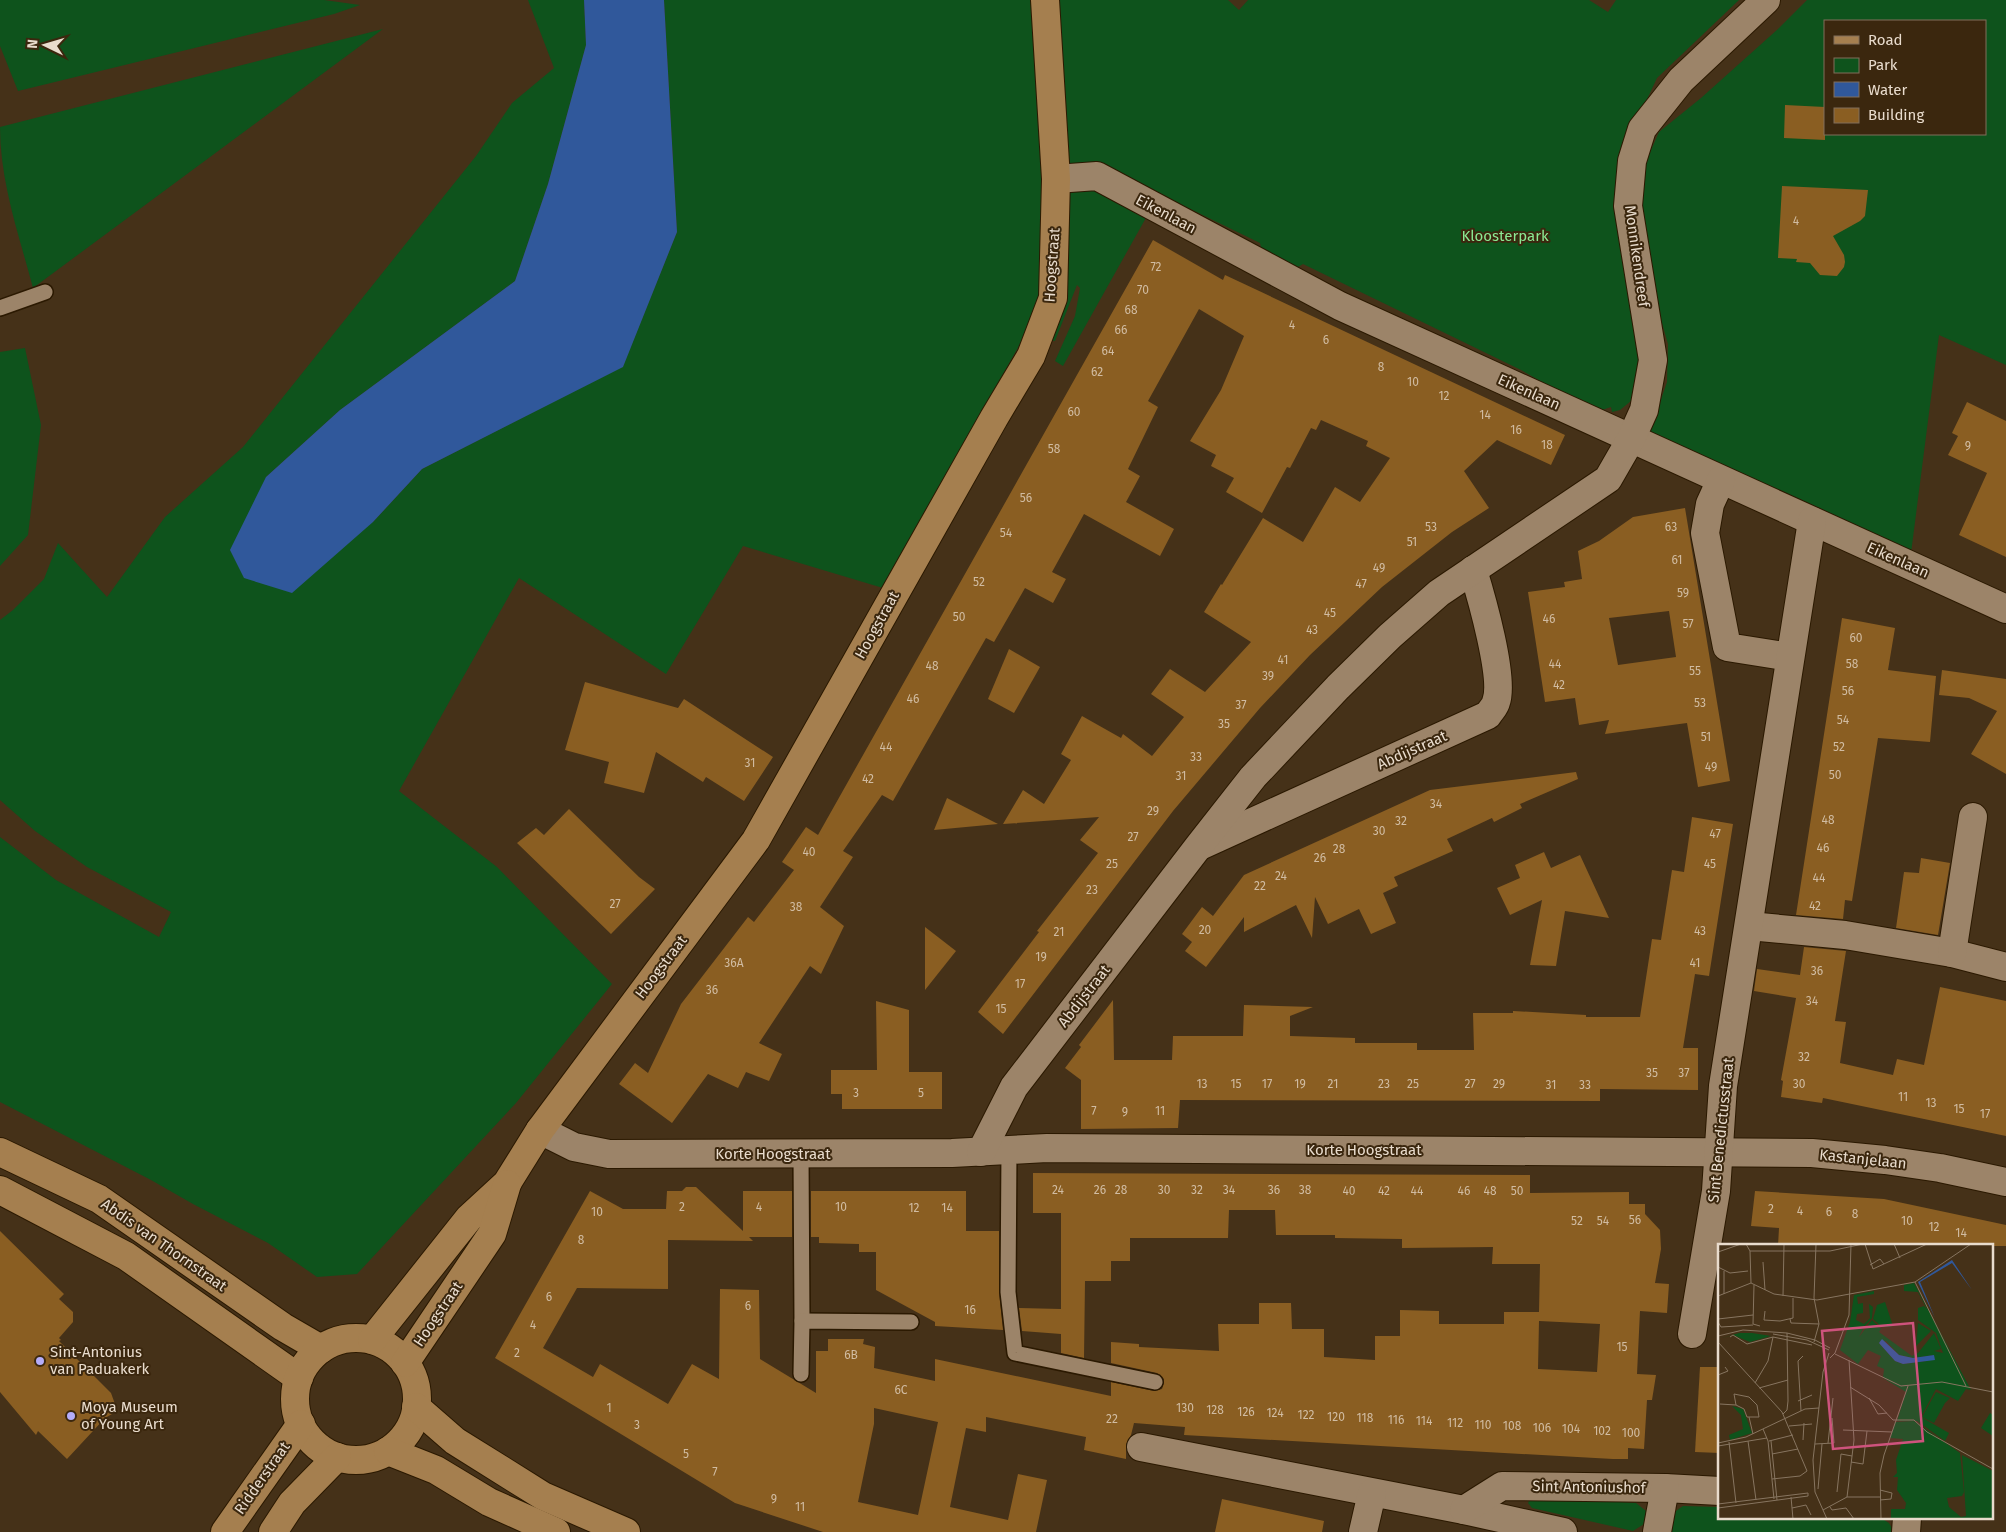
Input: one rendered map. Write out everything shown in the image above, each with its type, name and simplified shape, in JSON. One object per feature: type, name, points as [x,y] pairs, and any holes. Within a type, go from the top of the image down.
[{"type":"street","name":"Hoogstraat","points":[[372,1340],[470,1218],[507,1183],[540,1130],[756,840],[994,418],[1031,356],[1053,298],[1056,179],[1045,0]]},
{"type":"street","name":"Monnikendreef","points":[[1631,439],[1644,410],[1653,360],[1628,206],[1632,161],[1642,129],[1681,80],[1766,0]]},
{"type":"street","name":"Eikenlaan","points":[[1056,179],[1097,176],[1340,306],[2006,609]]},
{"type":"street","name":"Abdijstraat","points":[[981,1152],[1014,1087],[1253,777],[1338,686],[1390,636],[1439,593],[1608,480],[1631,439]]},
{"type":"street","points":[[1721,480],[1710,504],[1705,533],[1726,647],[1790,657]]},
{"type":"street","name":"Sint Benedictusstraat","points":[[1692,1334],[1716,1191],[1723,1086],[1812,521]]},
{"type":"street","name":"Abdijstraat","points":[[1198,847],[1488,715],[1496,702],[1498,686],[1487,618],[1473,570]]},
{"type":"street","points":[[1952,953],[1973,817]]},
{"type":"street","points":[[1749,926],[1845,935],[1952,953],[2006,966]]},
{"type":"street","name":"Korte Hoogstraat","points":[[540,1130],[574,1147],[609,1154],[952,1154],[1057,1148],[1719,1152]]},
{"type":"street","name":"Abdis van Thornstraat","points":[[0,1152],[99,1199],[272,1320],[321,1349]]},
{"type":"street","name":"Kastanjelaan","points":[[1719,1152],[1812,1153],[1885,1160],[1940,1168],[2006,1182]]},
{"type":"street","name":"Hoogstraat","points":[[405,1364],[492,1234],[507,1183]]},
{"type":"street","name":"Abdis van Thornstraat","points":[[0,1190],[126,1256],[299,1378]]},
{"type":"street","points":[[346,1339],[372,1340],[390,1349],[405,1364],[413,1377],[416,1407],[412,1425],[401,1440],[388,1451],[372,1458],[354,1460],[337,1457],[321,1450],[309,1438],[301,1424],[295,1408],[295,1393],[299,1378],[312,1357],[321,1349],[346,1339]]},
{"type":"street","points":[[416,1407],[465,1448],[543,1496],[626,1532]]},
{"type":"street","name":"Ridderstraat","points":[[224,1532],[301,1424]]},
{"type":"street","points":[[1141,1446],[1464,1510],[1563,1532]]},
{"type":"street","points":[[388,1451],[436,1470],[489,1502],[556,1532]]},
{"type":"street","points":[[273,1532],[292,1503],[337,1457]]},
{"type":"street","name":"Sint Antoniushof","points":[[1464,1510],[1502,1486],[1665,1488],[1718,1491]]},
{"type":"street","points":[[1658,1532],[1665,1488]]},
{"type":"street","points":[[1363,1532],[1372,1492]]},
{"type":"lane","points":[[0,308],[45,292]]},
{"type":"lane","points":[[1009,1150],[1008,1292],[1015,1353],[1155,1382]]},
{"type":"lane","points":[[801,1154],[801,1374]]},
{"type":"lane","points":[[802,1321],[911,1322]]},
{"type":"green space","points":[[0,0],[324,0],[360,5],[334,14],[18,91],[0,46]]},
{"type":"green space","name":"Kloosterpark","points":[[528,0],[584,0],[586,45],[548,184],[515,281],[340,410],[266,477],[373,522],[422,469],[623,366],[677,232],[664,0],[1228,0],[1239,10],[1248,0],[1589,0],[1608,12],[1616,0],[1739,0],[1657,78],[1627,142],[1644,349],[1637,396],[1620,410],[1612,412],[1611,407],[1602,410],[1602,414],[1595,412],[1521,370],[1303,264],[1293,270],[1263,255],[1260,243],[1184,206],[1147,216],[1063,366],[1055,361],[1075,316],[1080,288],[1077,285],[1055,341],[1025,335],[883,588],[743,546],[666,674],[519,578],[399,791],[497,867],[612,984],[516,1103],[357,1274],[317,1277],[268,1243],[0,1102],[0,837],[56,880],[159,937],[171,912],[87,867],[35,831],[0,800],[0,620],[13,610],[44,579],[58,543],[107,597],[165,517],[243,447],[476,156],[512,103],[554,68]]},
{"type":"green space","points":[[1807,0],[2006,0],[2006,365],[1939,335],[1910,561],[1646,443],[1667,382],[1668,344],[1641,250],[1639,203],[1644,166],[1659,132],[1701,98],[1778,29]]},
{"type":"green space","points":[[383,29],[33,288],[7,188],[3,168],[0,127]]},
{"type":"green space","points":[[25,348],[41,425],[28,535],[0,566],[0,352]]},
{"type":"green space","points":[[1532,1496],[1636,1503],[1646,1511],[1644,1524],[1633,1531],[1532,1508],[1528,1503]]},
{"type":"green space","points":[[1683,1506],[1718,1507],[1718,1520],[1884,1520],[1889,1523],[1894,1532],[1672,1532],[1670,1520],[1676,1511]]},
{"type":"water","points":[[584,0],[664,0],[677,232],[623,367],[422,469],[373,522],[292,593],[244,578],[230,550],[266,477],[340,410],[515,281],[548,184],[586,45]]},
{"type":"building","points":[[1785,105],[1824,107],[1825,140],[1784,138]]},
{"type":"building","points":[[1782,186],[1868,190],[1865,216],[1860,221],[1833,236],[1844,255],[1845,262],[1844,267],[1837,276],[1820,275],[1810,263],[1796,262],[1797,259],[1778,258]]},
{"type":"building","points":[[1153,240],[1223,280],[1225,275],[1565,435],[1551,465],[1497,440],[1464,471],[1489,508],[1452,532],[1382,587],[1310,655],[1260,708],[1173,811],[1003,1034],[978,1012],[1039,932],[1037,931],[1098,853],[1080,840],[1099,817],[1003,824],[1023,790],[1044,804],[1071,760],[1061,754],[1082,716],[1121,738],[1123,734],[1152,756],[1184,717],[1151,694],[1170,669],[1205,692],[1251,642],[1204,612],[1263,518],[1303,542],[1335,487],[1360,502],[1390,458],[1366,446],[1368,441],[1321,420],[1316,430],[1311,428],[1290,468],[1287,467],[1262,513],[1226,492],[1234,478],[1211,466],[1216,455],[1190,441],[1221,390],[1244,336],[1199,309],[1148,401],[1158,407],[1128,469],[1140,476],[1126,502],[1174,529],[1160,556],[1084,514],[1052,572],[1066,579],[1053,603],[1025,588],[994,642],[986,638],[893,801],[882,795],[843,851],[853,857],[820,907],[844,926],[821,974],[810,966],[759,1043],[782,1054],[769,1081],[746,1072],[738,1088],[708,1074],[672,1123],[619,1084],[635,1063],[648,1073],[681,1004],[748,917],[754,922],[794,870],[782,862],[806,827],[818,835]]},
{"type":"building","points":[[1967,402],[2006,421],[2006,557],[1959,535],[1987,473],[1948,455],[1958,436],[1952,433]]},
{"type":"building","points":[[1685,508],[1730,781],[1698,787],[1687,723],[1605,734],[1609,720],[1579,725],[1575,698],[1545,702],[1528,592],[1565,587],[1564,582],[1582,579],[1578,551],[1599,541],[1633,517]],"holes":[[[1669,611],[1676,657],[1618,665],[1609,618]]]},
{"type":"building","points":[[1842,618],[1895,628],[1888,670],[1936,676],[1930,742],[1878,738],[1852,901],[1845,900],[1843,919],[1796,915]]},
{"type":"building","points":[[1009,649],[1040,667],[1014,713],[988,699]]},
{"type":"building","points":[[1942,670],[2006,679],[2006,774],[1971,754],[1997,711],[1969,698],[1939,695]]},
{"type":"building","points":[[585,682],[678,708],[684,699],[773,757],[744,801],[706,777],[703,782],[656,752],[644,793],[604,783],[609,762],[565,750]]},
{"type":"building","points":[[1576,772],[1578,779],[1520,804],[1522,808],[1494,822],[1492,818],[1447,839],[1453,851],[1394,877],[1398,886],[1383,893],[1396,923],[1371,934],[1359,909],[1328,924],[1315,897],[1312,938],[1296,905],[1244,932],[1244,917],[1206,967],[1185,951],[1192,942],[1182,934],[1202,907],[1213,916],[1244,875],[1430,790]]},
{"type":"building","points":[[947,798],[998,824],[934,830]]},
{"type":"building","points":[[569,809],[639,877],[655,889],[611,934],[517,843],[536,828],[544,835]]},
{"type":"building","points":[[1692,817],[1733,824],[1709,976],[1695,974],[1683,1048],[1698,1048],[1698,1090],[1600,1089],[1600,1101],[1180,1100],[1178,1128],[1081,1129],[1081,1080],[1065,1068],[1081,1047],[1079,1045],[1113,1000],[1114,1060],[1172,1060],[1173,1036],[1243,1036],[1244,1005],[1313,1007],[1290,1016],[1290,1036],[1355,1038],[1355,1043],[1417,1043],[1417,1050],[1474,1050],[1473,1013],[1513,1013],[1513,1011],[1586,1015],[1586,1017],[1640,1017],[1652,939],[1661,940],[1672,870],[1684,872]]},
{"type":"building","points":[[1544,852],[1551,868],[1580,855],[1609,918],[1565,911],[1556,966],[1530,965],[1542,900],[1510,915],[1497,888],[1520,878],[1515,865]]},
{"type":"building","points":[[1921,858],[1950,863],[1938,935],[1896,928],[1904,872],[1919,873]]},
{"type":"building","points":[[925,927],[956,951],[925,990]]},
{"type":"building","points":[[1804,947],[1846,951],[1835,1021],[1846,1022],[1840,1063],[1893,1075],[1897,1059],[1924,1065],[1940,987],[2006,1001],[2006,1136],[1823,1098],[1822,1103],[1781,1097],[1783,1081],[1781,1080],[1796,998],[1754,991],[1757,969],[1800,975]]},
{"type":"building","points":[[876,1001],[909,1010],[909,1072],[942,1072],[942,1109],[842,1109],[842,1094],[831,1094],[831,1070],[877,1070]]},
{"type":"building","points":[[1033,1173],[1530,1175],[1530,1193],[1629,1192],[1629,1204],[1645,1204],[1645,1214],[1660,1230],[1661,1249],[1655,1283],[1669,1284],[1667,1313],[1640,1311],[1637,1374],[1656,1375],[1652,1400],[1647,1400],[1644,1449],[1628,1448],[1628,1459],[1613,1459],[1184,1435],[1185,1427],[1134,1423],[1126,1444],[1126,1459],[1084,1450],[1086,1437],[986,1417],[986,1432],[966,1428],[950,1507],[1008,1520],[1018,1474],[1047,1480],[1036,1532],[823,1532],[735,1503],[495,1358],[590,1191],[623,1209],[666,1209],[667,1191],[682,1191],[686,1187],[696,1187],[743,1231],[743,1191],[792,1191],[792,1237],[749,1237],[753,1241],[668,1240],[668,1289],[577,1288],[543,1348],[593,1377],[600,1364],[668,1404],[692,1364],[719,1379],[720,1289],[759,1290],[760,1359],[816,1393],[816,1351],[828,1351],[828,1339],[864,1339],[863,1344],[875,1347],[874,1368],[935,1381],[935,1359],[1111,1396],[1111,1382],[1154,1391],[1162,1389],[1164,1379],[1157,1373],[1111,1363],[1111,1342],[1139,1344],[1139,1347],[1219,1351],[1218,1324],[1259,1324],[1259,1303],[1291,1303],[1292,1329],[1324,1329],[1324,1357],[1375,1360],[1375,1336],[1400,1336],[1400,1310],[1439,1311],[1439,1324],[1504,1324],[1504,1312],[1539,1312],[1540,1264],[1492,1264],[1493,1247],[1402,1248],[1402,1239],[1335,1238],[1335,1235],[1276,1235],[1275,1210],[1229,1210],[1228,1238],[1130,1238],[1130,1261],[1111,1261],[1111,1281],[1085,1281],[1084,1358],[1061,1353],[1061,1334],[1022,1331],[1019,1308],[1061,1309],[1061,1213],[1033,1213]],"holes":[[[1539,1321],[1600,1324],[1597,1372],[1538,1369]],[[874,1408],[938,1422],[918,1515],[858,1502],[874,1424]]]},
{"type":"building","points":[[811,1191],[966,1191],[966,1231],[999,1231],[999,1292],[1003,1330],[935,1326],[935,1322],[876,1290],[876,1252],[859,1252],[859,1244],[819,1243],[819,1237],[811,1237]]},
{"type":"building","points":[[1755,1191],[1884,1199],[2006,1225],[2006,1246],[1994,1246],[1994,1244],[1778,1244],[1779,1228],[1751,1226]]},
{"type":"building","name":"Sint-Antonius van Paduakerk","points":[[0,1231],[64,1294],[59,1299],[73,1312],[73,1322],[59,1338],[61,1340],[59,1341],[111,1393],[115,1404],[112,1414],[105,1418],[67,1459],[38,1431],[36,1435],[0,1392]]},
{"type":"building","points":[[1700,1367],[1718,1367],[1718,1453],[1695,1452]]},
{"type":"building","points":[[1222,1499],[1324,1521],[1322,1532],[1215,1532]]},
{"type":"place","name":"Sint-Antonius van Paduakerk","points":[[40,1361]]},
{"type":"place","name":"Moya Museum of Young Art","points":[[71,1416]]}]
